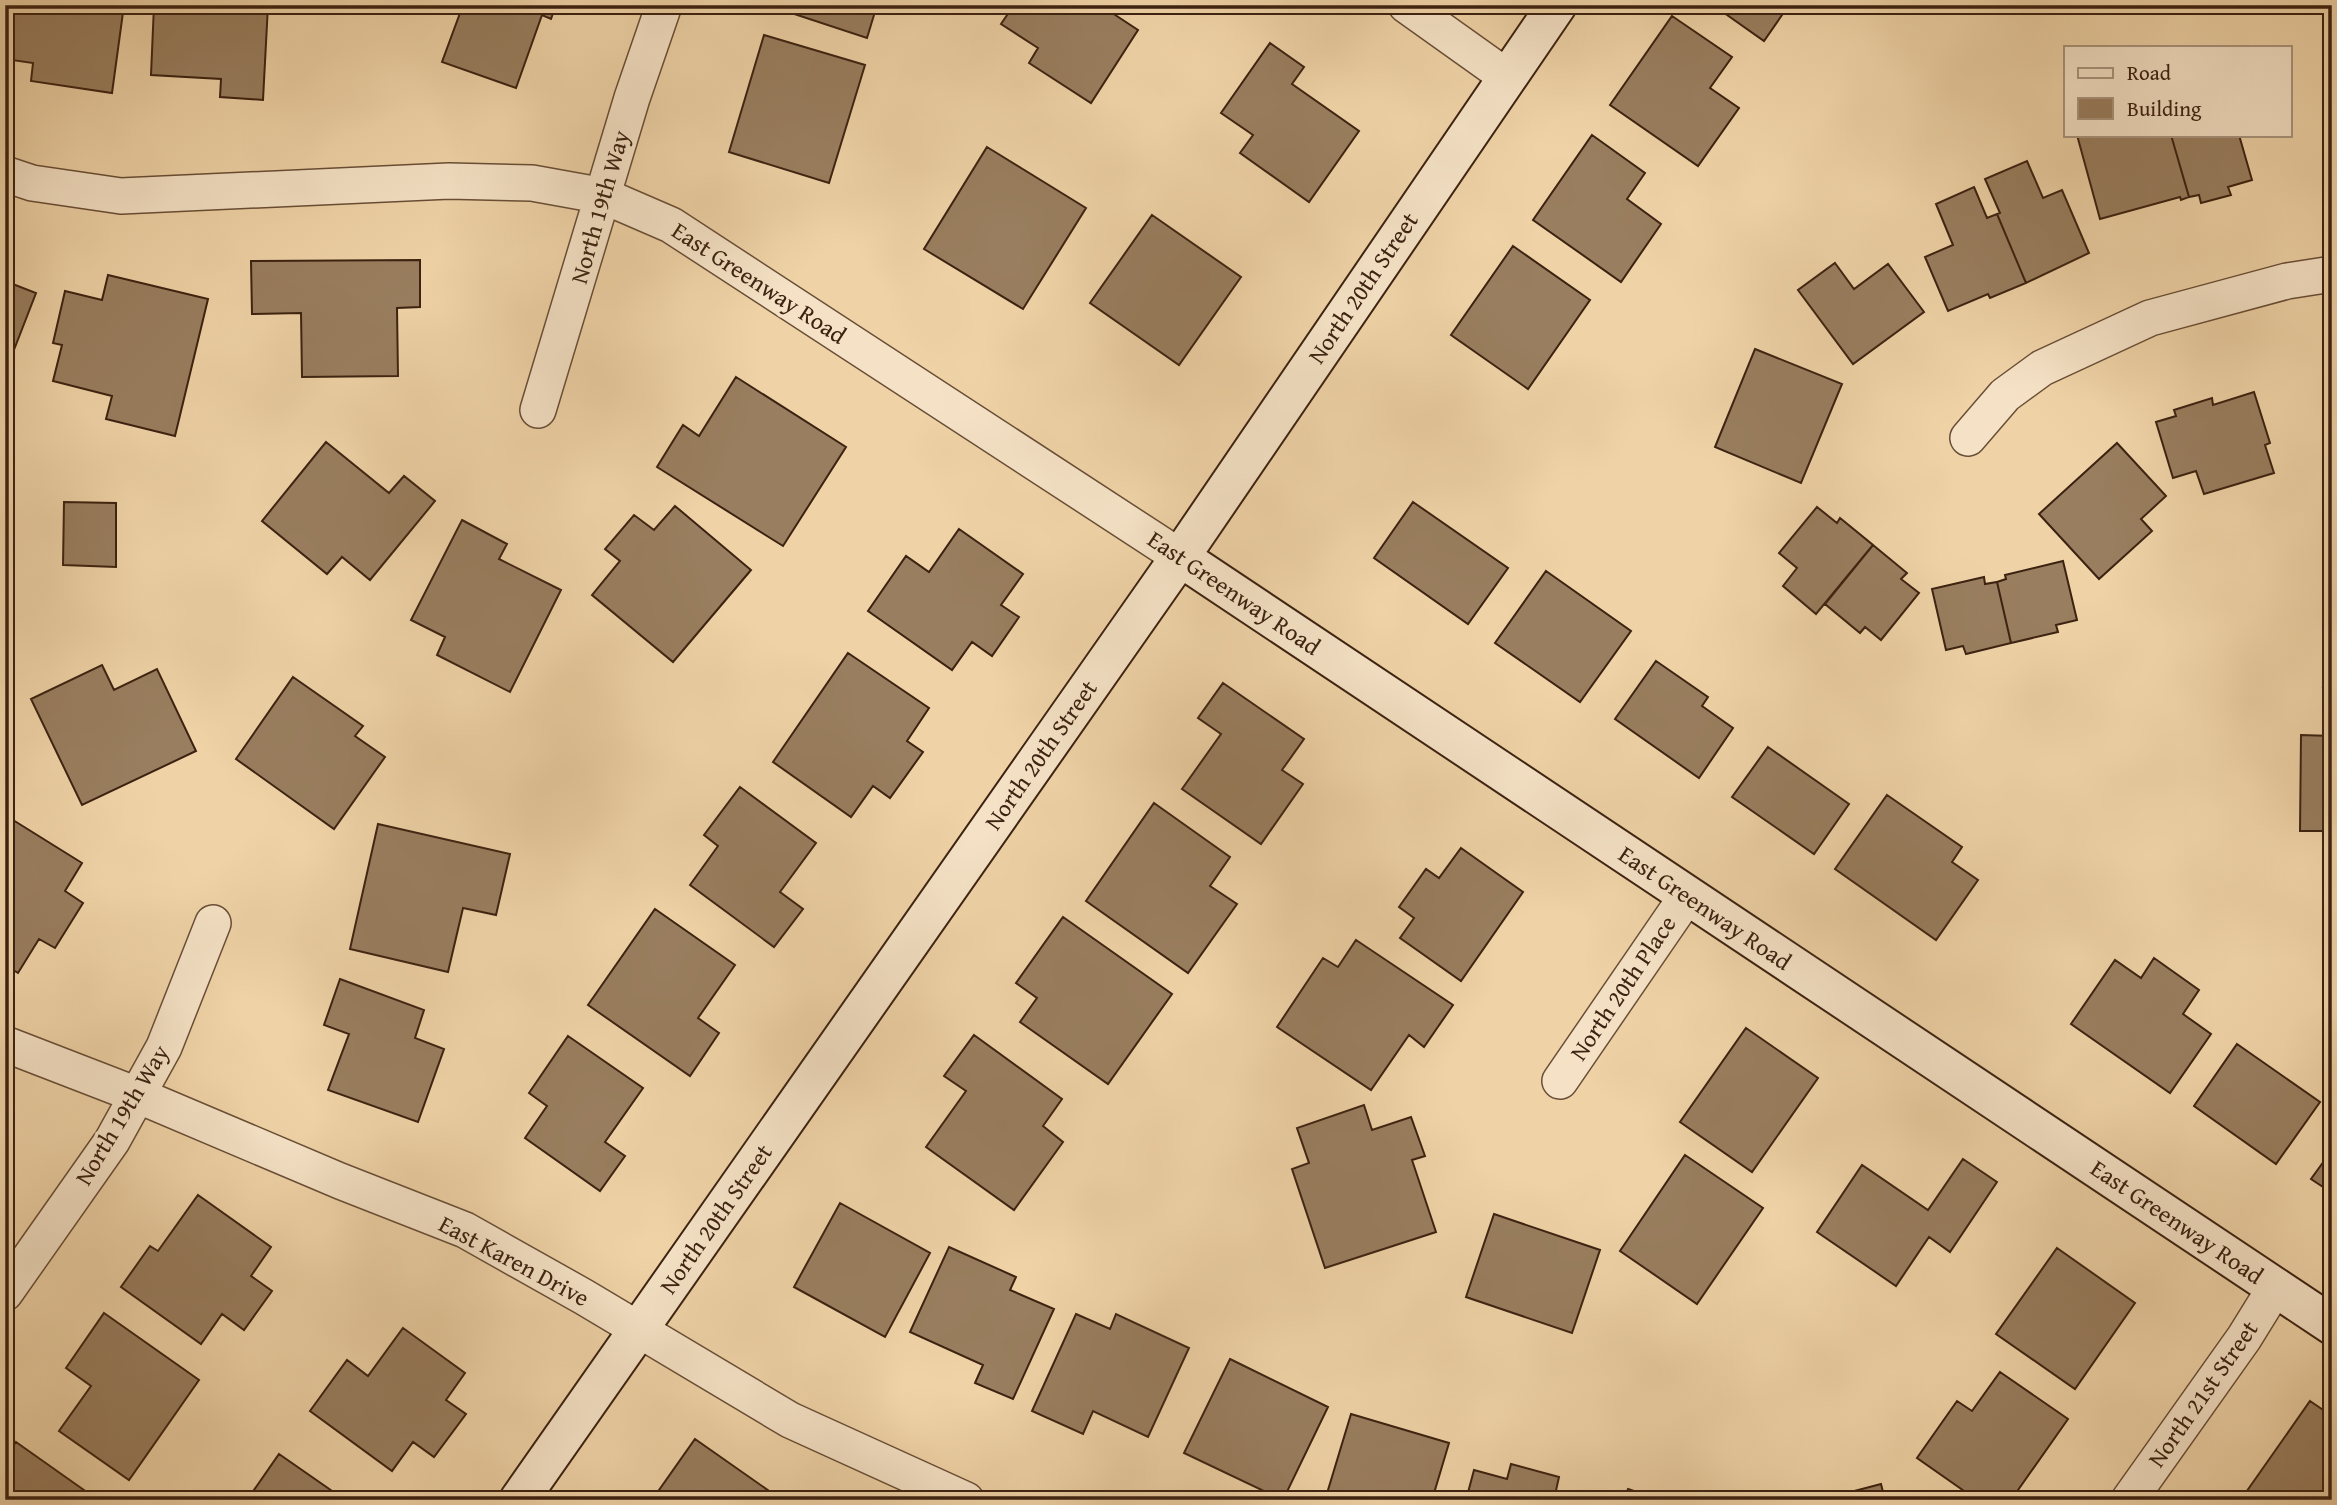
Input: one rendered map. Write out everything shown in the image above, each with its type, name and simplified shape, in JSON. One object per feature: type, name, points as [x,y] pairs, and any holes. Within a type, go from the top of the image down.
[{"type":"street","name":"North 19th Way","points":[[538,410],[632,98],[664,5]]},
{"type":"street","points":[[1406,5],[1507,77]]},
{"type":"street","name":"North 20th Street","points":[[519,1500],[1180,556],[1557,5]]},
{"type":"street","name":"East Greenway Road","points":[[19,179],[121,196],[463,182],[532,183],[604,196],[671,225],[1180,556],[2332,1325]]},
{"type":"street","points":[[1968,438],[2005,395],[2042,368],[2150,318],[2287,281],[2332,274]]},
{"type":"street","name":"North 20th Place","points":[[1560,1081],[1686,895]]},
{"type":"street","name":"North 19th Way","points":[[5,1293],[112,1141],[164,1047],[213,923]]},
{"type":"street","name":"East Karen Drive","points":[[5,1044],[137,1095],[340,1181],[465,1230],[790,1420],[966,1500]]},
{"type":"street","name":"North 21st Street","points":[[2129,1500],[2244,1338],[2276,1287]]},
{"type":"building","points":[[7,5],[124,5],[112,93],[31,81],[33,63],[5,59]]},
{"type":"building","points":[[154,5],[268,5],[263,100],[220,97],[221,79],[151,75]]},
{"type":"building","points":[[463,5],[556,5],[551,19],[542,15],[516,88],[442,62]]},
{"type":"building","points":[[767,5],[877,5],[867,38]]},
{"type":"building","points":[[1014,5],[1100,5],[1138,30],[1091,103],[1029,63],[1038,48],[1001,24]]},
{"type":"building","points":[[1713,5],[1789,5],[1764,41]]},
{"type":"building","points":[[1672,16],[1732,57],[1710,88],[1739,108],[1698,166],[1610,105]]},
{"type":"building","points":[[764,35],[865,65],[829,183],[729,152]]},
{"type":"building","points":[[1270,43],[1304,67],[1292,84],[1359,131],[1309,202],[1240,153],[1253,135],[1221,113]]},
{"type":"building","points":[[1592,135],[1645,173],[1627,199],[1661,224],[1621,282],[1533,220]]},
{"type":"building","points":[[2077,136],[2171,136],[2189,197],[2181,200],[2180,197],[2100,219]]},
{"type":"building","points":[[2171,136],[2239,136],[2252,180],[2228,187],[2231,195],[2201,203],[2199,195],[2189,197]]},
{"type":"building","points":[[987,147],[1086,208],[1023,309],[924,249]]},
{"type":"building","points":[[2027,161],[2043,198],[2062,190],[2089,253],[2026,283],[1985,179]]},
{"type":"building","points":[[1974,187],[1987,218],[1997,214],[2026,283],[1990,298],[1988,294],[1948,311],[1925,257],[1953,245],[1936,204]]},
{"type":"building","points":[[1152,215],[1241,277],[1179,365],[1090,303]]},
{"type":"building","points":[[1513,246],[1590,300],[1528,389],[1451,335]]},
{"type":"building","points":[[420,260],[420,307],[397,308],[398,376],[302,377],[301,313],[252,314],[251,261]]},
{"type":"building","points":[[1835,263],[1854,289],[1888,264],[1924,312],[1853,364],[1798,290]]},
{"type":"building","points":[[108,275],[208,299],[175,436],[106,419],[112,396],[53,381],[62,345],[53,343],[65,291],[102,300]]},
{"type":"building","points":[[5,281],[36,293],[5,373]]},
{"type":"building","points":[[1755,349],[1842,384],[1801,483],[1715,447]]},
{"type":"building","points":[[736,377],[846,447],[783,546],[657,467],[683,425],[699,436]]},
{"type":"building","points":[[2254,392],[2270,443],[2265,445],[2274,473],[2204,494],[2196,471],[2173,478],[2156,422],[2176,416],[2174,410],[2212,398],[2213,405]]},
{"type":"building","points":[[326,442],[389,493],[404,476],[435,501],[370,580],[342,557],[327,574],[262,521]]},
{"type":"building","points":[[2117,443],[2166,496],[2141,519],[2152,531],[2099,579],[2039,514]]},
{"type":"building","points":[[64,502],[116,503],[116,567],[63,565]]},
{"type":"building","points":[[1413,502],[1508,568],[1468,624],[1374,558]]},
{"type":"building","points":[[675,506],[751,570],[673,662],[592,595],[620,561],[605,549],[634,515],[654,530]]},
{"type":"building","points":[[1817,507],[1837,523],[1840,518],[1873,545],[1816,614],[1783,586],[1797,568],[1779,553]]},
{"type":"building","points":[[462,520],[507,544],[499,559],[561,590],[510,692],[437,655],[445,637],[411,620]]},
{"type":"building","points":[[959,529],[1023,574],[1001,605],[1019,617],[992,656],[972,642],[952,670],[868,611],[906,556],[929,572]]},
{"type":"building","points":[[1873,545],[1907,573],[1901,579],[1919,593],[1881,640],[1865,627],[1860,633],[1825,604]]},
{"type":"building","points":[[2063,561],[2077,620],[2056,625],[2058,632],[2011,643],[1997,582],[2006,579],[2005,575]]},
{"type":"building","points":[[1546,571],[1631,631],[1580,702],[1495,643]]},
{"type":"building","points":[[1984,577],[1985,584],[1997,582],[2011,643],[1966,654],[1963,646],[1946,650],[1932,589]]},
{"type":"building","points":[[848,653],[929,708],[907,741],[923,752],[890,798],[873,786],[851,817],[773,762]]},
{"type":"building","points":[[1656,661],[1708,697],[1702,706],[1733,728],[1699,778],[1615,719]]},
{"type":"building","points":[[102,665],[114,690],[157,669],[196,751],[82,805],[31,699]]},
{"type":"building","points":[[2332,674],[2332,693],[2323,687]]},
{"type":"building","points":[[293,677],[363,726],[355,736],[385,757],[334,829],[236,759]]},
{"type":"building","points":[[1223,683],[1304,739],[1282,770],[1303,784],[1261,844],[1182,789],[1221,734],[1198,718]]},
{"type":"building","points":[[2301,735],[2332,736],[2332,831],[2300,831]]},
{"type":"building","points":[[1768,747],[1849,804],[1814,854],[1732,797]]},
{"type":"building","points":[[740,787],[816,843],[780,892],[803,909],[774,947],[690,885],[718,846],[704,835]]},
{"type":"building","points":[[1887,795],[1962,847],[1952,862],[1978,880],[1936,940],[1835,869]]},
{"type":"building","points":[[1154,803],[1230,857],[1210,886],[1237,904],[1188,973],[1086,901]]},
{"type":"building","points":[[5,815],[82,863],[65,891],[83,903],[55,948],[39,939],[18,973],[5,965]]},
{"type":"building","points":[[378,824],[510,854],[496,915],[463,908],[448,972],[350,949]]},
{"type":"building","points":[[1461,848],[1523,892],[1461,981],[1400,938],[1414,918],[1399,907],[1426,869],[1439,878]]},
{"type":"building","points":[[655,909],[735,965],[698,1018],[719,1033],[690,1076],[588,1005]]},
{"type":"building","points":[[1063,917],[1172,994],[1108,1084],[1020,1022],[1037,998],[1016,983]]},
{"type":"building","points":[[1356,940],[1453,1005],[1424,1047],[1409,1035],[1371,1090],[1277,1027],[1323,958],[1338,967]]},
{"type":"building","points":[[2154,958],[2199,990],[2183,1014],[2211,1034],[2170,1093],[2071,1024],[2115,960],[2141,978]]},
{"type":"building","points":[[340,979],[424,1010],[415,1038],[444,1049],[418,1122],[328,1090],[349,1034],[324,1025]]},
{"type":"building","points":[[1746,1028],[1818,1078],[1752,1172],[1680,1122]]},
{"type":"building","points":[[974,1035],[1062,1099],[1043,1126],[1063,1142],[1014,1210],[926,1147],[966,1091],[944,1076]]},
{"type":"building","points":[[568,1036],[643,1088],[605,1142],[625,1156],[600,1191],[525,1138],[547,1106],[529,1093]]},
{"type":"building","points":[[2237,1044],[2320,1102],[2276,1164],[2194,1106]]},
{"type":"building","points":[[1364,1105],[1372,1130],[1411,1117],[1425,1156],[1412,1160],[1436,1232],[1325,1268],[1292,1169],[1309,1163],[1297,1128]]},
{"type":"building","points":[[2332,1150],[2332,1193],[2311,1179]]},
{"type":"building","points":[[1685,1155],[1763,1208],[1697,1304],[1620,1251]]},
{"type":"building","points":[[1963,1159],[1997,1182],[1950,1252],[1929,1237],[1896,1286],[1817,1232],[1862,1165],[1928,1210]]},
{"type":"building","points":[[198,1195],[271,1247],[251,1276],[272,1291],[244,1330],[222,1314],[201,1344],[121,1287],[150,1246],[158,1251]]},
{"type":"building","points":[[840,1203],[930,1253],[885,1337],[794,1287]]},
{"type":"building","points":[[1494,1214],[1600,1250],[1572,1333],[1466,1297]]},
{"type":"building","points":[[949,1247],[1016,1277],[1010,1290],[1054,1309],[1013,1399],[975,1383],[983,1365],[910,1332]]},
{"type":"building","points":[[2057,1248],[2135,1303],[2075,1389],[1996,1334]]},
{"type":"building","points":[[104,1313],[199,1380],[129,1480],[59,1431],[91,1386],[66,1368]]},
{"type":"building","points":[[1076,1314],[1110,1329],[1116,1314],[1189,1348],[1148,1437],[1093,1411],[1083,1434],[1032,1411]]},
{"type":"building","points":[[403,1328],[465,1373],[446,1400],[466,1414],[434,1457],[413,1442],[392,1471],[310,1411],[347,1360],[368,1376]]},
{"type":"building","points":[[1230,1359],[1328,1407],[1283,1500],[1184,1453]]},
{"type":"building","points":[[2000,1372],[2068,1419],[2011,1500],[1977,1500],[1917,1458],[1957,1401],[1972,1411]]},
{"type":"building","points":[[2310,1401],[2332,1416],[2332,1500],[2242,1498]]},
{"type":"building","points":[[1351,1414],[1449,1443],[1432,1500],[1325,1500]]},
{"type":"building","points":[[695,1439],[782,1500],[652,1500]]},
{"type":"building","points":[[16,1442],[98,1500],[5,1500],[5,1457]]},
{"type":"building","points":[[279,1454],[345,1500],[247,1500]]},
{"type":"building","points":[[1511,1464],[1559,1477],[1555,1495],[1571,1500],[1466,1500],[1474,1470],[1507,1479]]},
{"type":"building","points":[[1881,1484],[1885,1500],[1820,1500]]},
{"type":"building","points":[[1628,1489],[1661,1500],[1624,1500]]}]
